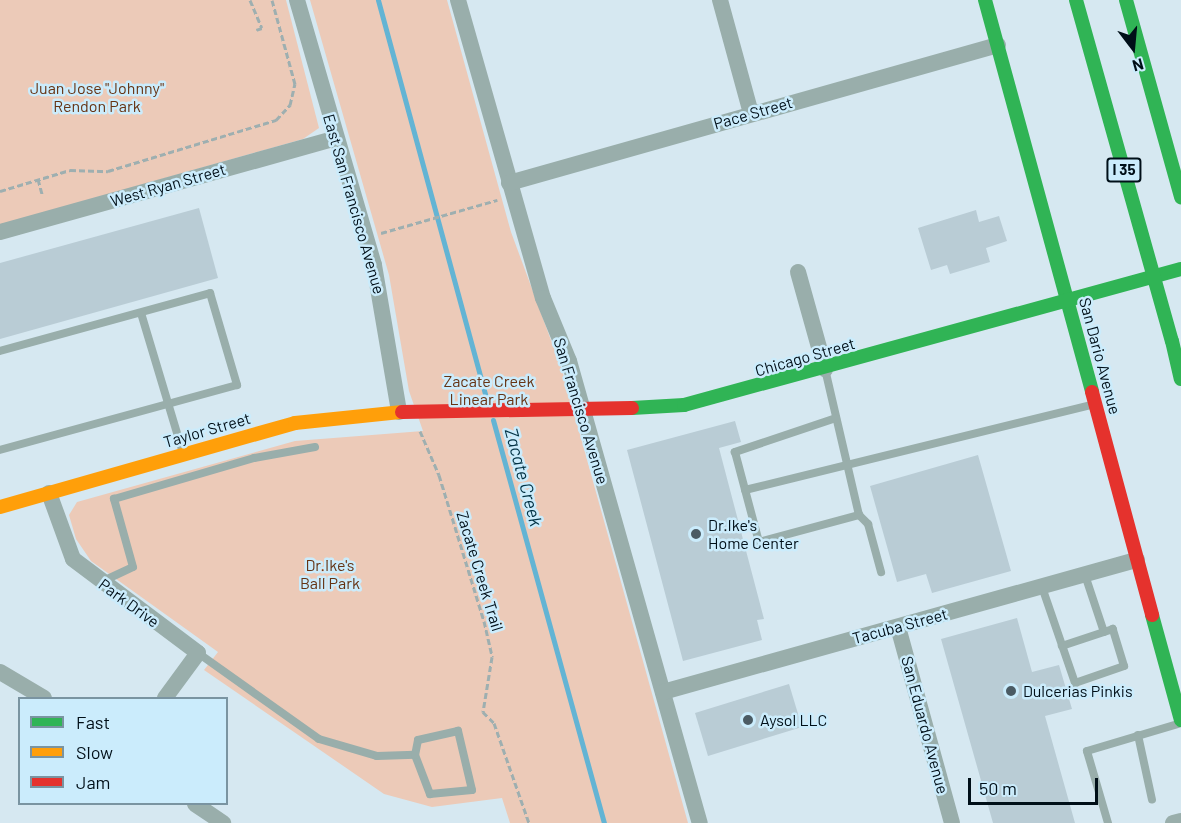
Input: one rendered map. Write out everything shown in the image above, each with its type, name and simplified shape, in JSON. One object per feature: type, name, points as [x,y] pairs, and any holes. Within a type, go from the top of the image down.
[{"type":"main road","name":"San Dario Avenue","points":[[985,0],[1069,300],[1181,721]]},
{"type":"main road","name":"I 35","points":[[1076,0],[1181,379]]},
{"type":"main road","points":[[1126,0],[1181,197]]},
{"type":"main road","name":"Chicago Street","points":[[429,413],[557,412],[684,405],[825,369],[1181,269]]},
{"type":"main road","name":"Taylor Street","points":[[0,507],[295,423],[399,412],[429,413]]},
{"type":"street","name":"East San Francisco Avenue","points":[[297,0],[374,265],[399,412]]},
{"type":"street","name":"San Francisco Avenue","points":[[458,0],[509,183],[584,411],[700,823]]},
{"type":"street","points":[[720,0],[751,113]]},
{"type":"street","name":"Pace Street","points":[[509,183],[998,45]]},
{"type":"street","name":"West Ryan Street","points":[[0,232],[336,138]]},
{"type":"street","points":[[798,272],[825,369]]},
{"type":"street","name":"Park Drive","points":[[50,493],[69,552],[101,583],[198,653]]},
{"type":"street","name":"Tacuba Street","points":[[663,692],[1137,560]]},
{"type":"street","name":"San Eduardo Avenue","points":[[898,627],[952,823]]},
{"type":"street","points":[[166,697],[198,653]]},
{"type":"street","points":[[0,672],[41,697]]},
{"type":"street","points":[[196,805],[223,823]]},
{"type":"street","points":[[1173,823],[1181,821]]},
{"type":"lane","points":[[0,351],[210,293],[237,385],[0,450]]},
{"type":"lane","points":[[141,313],[183,454]]},
{"type":"lane","points":[[825,369],[859,515],[868,524],[881,572]]},
{"type":"lane","points":[[745,490],[846,462],[1096,404]]},
{"type":"lane","points":[[836,418],[735,452],[759,542],[859,515]]},
{"type":"lane","points":[[101,583],[133,567],[114,499],[254,458],[315,447]]},
{"type":"lane","points":[[1085,575],[1104,632]]},
{"type":"lane","points":[[1042,587],[1062,646],[1075,683],[1124,666],[1113,629],[1062,646]]},
{"type":"lane","points":[[198,653],[319,739],[377,756],[415,755]]},
{"type":"lane","points":[[1108,823],[1088,751],[1181,721]]},
{"type":"lane","points":[[458,731],[472,790],[430,794],[415,755],[418,740],[458,731]]},
{"type":"lane","points":[[1138,735],[1152,800]]},
{"type":"path","points":[[250,0],[262,28],[256,30]]},
{"type":"path","points":[[0,191],[75,169],[108,171],[282,116],[295,84],[272,0]]},
{"type":"path","points":[[38,179],[42,194]]},
{"type":"path","points":[[380,233],[497,200]]},
{"type":"path","name":"Zacate Creek Trail","points":[[418,428],[439,475],[484,621],[492,657],[483,712],[494,723],[529,823]]},
{"type":"green space","name":"Juan Jose \"Johnny\" Rendon Park","points":[[0,0],[286,0],[319,128],[303,139],[0,225]]},
{"type":"green space","points":[[310,0],[447,0],[511,232],[562,370],[688,823],[510,823],[502,798],[432,807],[384,794],[204,670],[218,652],[91,561],[76,539],[69,515],[77,502],[295,441],[423,431],[409,391],[389,275]]},
{"type":"building","points":[[199,208],[218,278],[0,339],[0,263]]},
{"type":"building","points":[[976,210],[979,222],[999,216],[1007,241],[986,248],[990,262],[950,274],[947,265],[931,270],[918,228]]},
{"type":"building","name":"Dr.Ike's Home Center","points":[[735,421],[741,442],[719,448],[764,619],[757,620],[762,640],[683,661],[627,450]]},
{"type":"building","points":[[978,455],[1011,571],[932,593],[926,574],[897,582],[870,486]]},
{"type":"building","name":"Dulcerias Pinkis","points":[[1017,618],[1032,672],[1059,665],[1072,709],[1045,716],[1075,823],[993,823],[941,639]]},
{"type":"building","name":"Aysol LLC","points":[[789,684],[802,727],[708,756],[695,713]]},
{"type":"waterway","name":"Zacate Creek","points":[[378,0],[489,408]]},
{"type":"waterway","name":"Zacate Creek","points":[[493,420],[604,823]]},
{"type":"traffic: fast","points":[[985,0],[1092,392]]},
{"type":"traffic: fast","points":[[1076,0],[1172,341]]},
{"type":"traffic: fast","points":[[1126,0],[1181,197]]},
{"type":"traffic: fast","points":[[632,408],[684,405],[1181,269]]},
{"type":"traffic: fast","points":[[1172,341],[1181,379]]},
{"type":"traffic: fast","points":[[1152,615],[1181,720]]},
{"type":"traffic: slow","points":[[0,507],[295,423],[402,412]]},
{"type":"traffic: jam","points":[[1092,392],[1152,615]]},
{"type":"traffic: jam","points":[[402,412],[632,408]]},
{"type":"place","name":"Dr.Ike's Home Center","points":[[696,534]]},
{"type":"place","name":"Dulcerias Pinkis","points":[[1011,691]]},
{"type":"place","name":"Aysol LLC","points":[[748,720]]},
{"type":"park label","name":"Zacate Creek Linear Park","points":[[489,390]]},
{"type":"park label","name":"Dr.Ike's Ball Park","points":[[330,574]]}]
